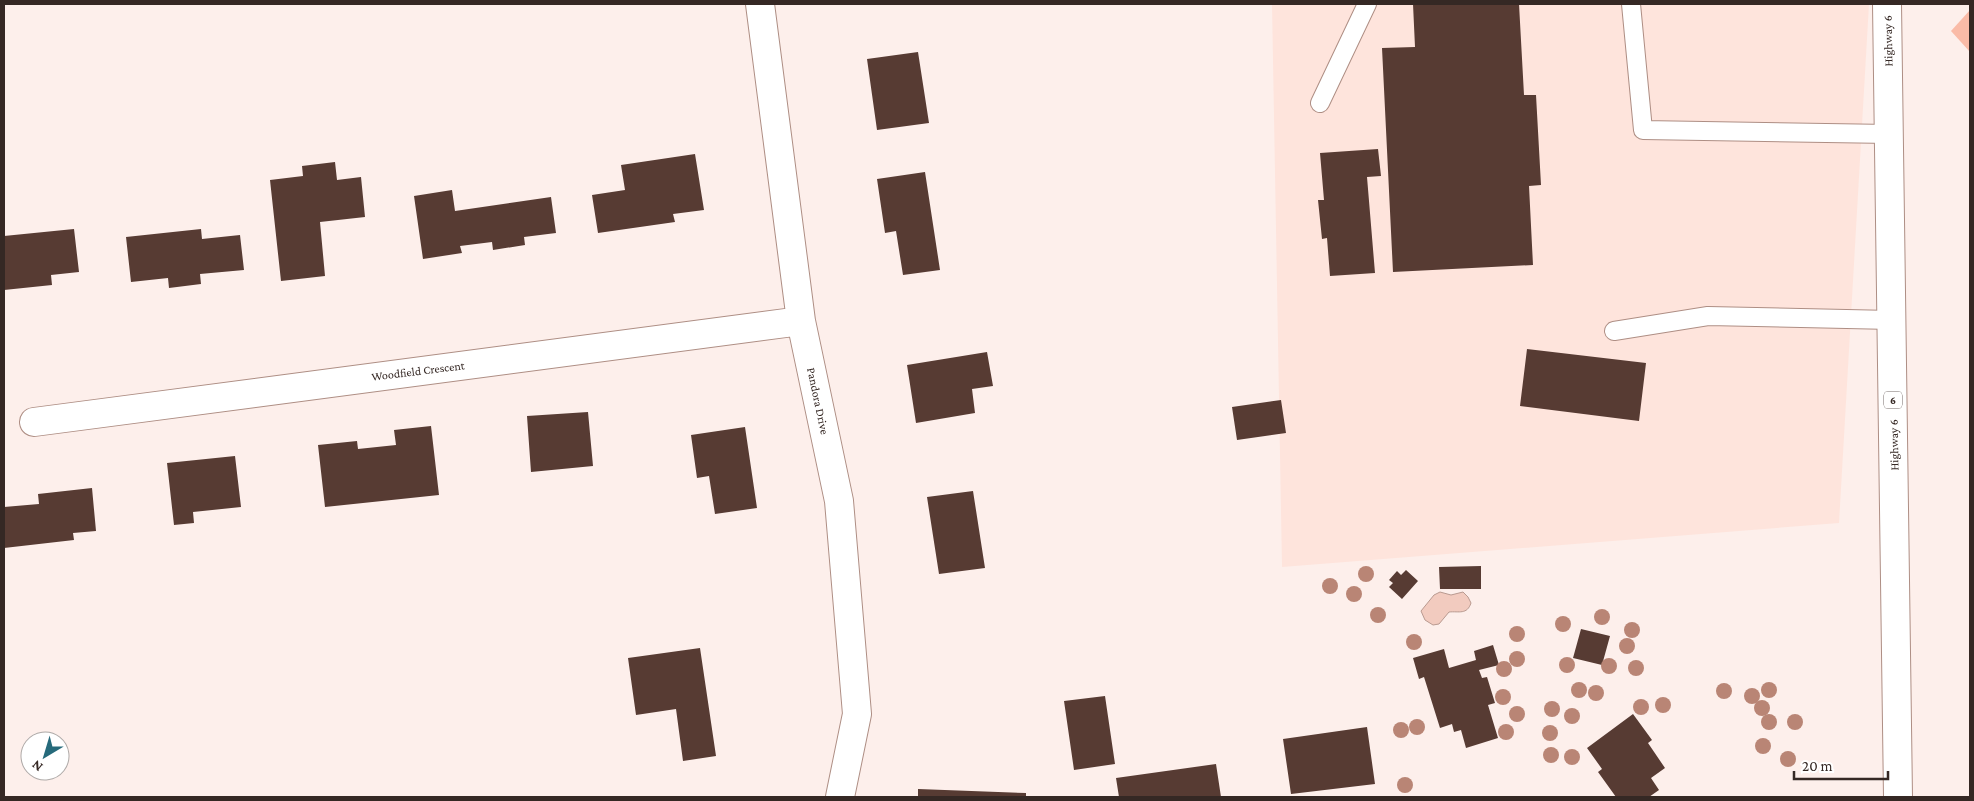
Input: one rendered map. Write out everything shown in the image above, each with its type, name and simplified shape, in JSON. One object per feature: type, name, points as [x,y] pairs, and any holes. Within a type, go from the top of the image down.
[{"type":"street","name":"Pandora Drive","points":[[760,4],[801,321],[839,501],[856,705],[856,714],[840,797]]},
{"type":"street","name":"Highway 6","points":[[1887,4],[1898,797]]},
{"type":"street","name":"Woodfield Crescent","points":[[34,422],[801,321]]},
{"type":"lane","points":[[1320,104],[1367,4]]},
{"type":"lane","points":[[1631,4],[1643,130],[1890,134]]},
{"type":"lane","points":[[1614,331],[1708,316],[1892,320]]},
{"type":"shaded area","points":[[1272,4],[1869,4],[1839,523],[1282,567]]},
{"type":"shaded area","points":[[1970,10],[1970,52],[1951,31]]},
{"type":"shaded area","points":[[1440,592],[1451,595],[1463,592],[1471,603],[1465,611],[1449,612],[1439,624],[1433,625],[1425,620],[1421,611],[1434,595]]},
{"type":"building","points":[[1413,4],[1519,4],[1524,95],[1536,95],[1541,185],[1529,186],[1533,265],[1393,272],[1382,48],[1415,47]]},
{"type":"building","points":[[918,52],[929,123],[877,130],[867,59]]},
{"type":"building","points":[[1378,149],[1381,176],[1367,177],[1375,273],[1330,276],[1327,238],[1322,239],[1318,200],[1324,200],[1320,153]]},
{"type":"building","points":[[695,154],[704,210],[673,214],[675,222],[598,233],[592,195],[625,190],[621,165]]},
{"type":"building","points":[[335,162],[337,180],[361,177],[365,217],[320,222],[325,276],[281,281],[270,180],[303,176],[302,166]]},
{"type":"building","points":[[925,172],[940,270],[903,275],[896,231],[885,233],[877,179]]},
{"type":"building","points":[[452,190],[455,211],[551,197],[556,233],[524,237],[525,245],[493,250],[492,242],[460,246],[462,253],[423,259],[414,196]]},
{"type":"building","points":[[74,229],[79,272],[51,275],[52,285],[4,290],[4,236]]},
{"type":"building","points":[[201,229],[202,239],[240,235],[244,270],[200,274],[201,284],[169,288],[168,278],[131,282],[126,237]]},
{"type":"building","points":[[1527,349],[1646,363],[1639,421],[1520,406]]},
{"type":"building","points":[[987,352],[993,386],[972,389],[975,413],[916,423],[907,365]]},
{"type":"building","points":[[1281,400],[1286,433],[1237,440],[1232,407]]},
{"type":"building","points":[[588,412],[593,466],[531,472],[527,416]]},
{"type":"building","points":[[431,426],[439,495],[325,507],[318,445],[357,441],[358,449],[396,445],[394,430]]},
{"type":"building","points":[[745,427],[757,508],[715,514],[709,476],[697,478],[691,435]]},
{"type":"building","points":[[235,456],[241,507],[193,512],[194,523],[174,525],[167,463]]},
{"type":"building","points":[[92,488],[96,531],[73,533],[74,540],[4,548],[4,507],[39,504],[38,494]]},
{"type":"building","points":[[973,491],[985,568],[939,574],[927,497]]},
{"type":"building","points":[[1481,566],[1481,589],[1440,589],[1439,567]]},
{"type":"building","points":[[1406,570],[1418,581],[1402,599],[1389,587],[1393,583],[1389,580],[1397,571],[1401,575]]},
{"type":"building","points":[[1581,629],[1610,636],[1602,665],[1573,658]]},
{"type":"building","points":[[1493,645],[1499,665],[1479,670],[1482,678],[1487,677],[1495,703],[1488,705],[1498,738],[1466,748],[1461,730],[1454,732],[1452,724],[1440,728],[1424,677],[1419,679],[1413,658],[1444,649],[1449,668],[1476,660],[1474,651]]},
{"type":"building","points":[[700,648],[716,756],[683,761],[676,709],[636,715],[628,658]]},
{"type":"building","points":[[1105,696],[1115,764],[1074,770],[1064,701]]},
{"type":"building","points":[[1633,714],[1652,740],[1648,743],[1665,768],[1651,778],[1659,790],[1649,797],[1616,797],[1598,772],[1602,769],[1587,748]]},
{"type":"building","points":[[1367,727],[1375,784],[1291,794],[1283,739]]},
{"type":"building","points":[[1216,764],[1221,797],[1119,797],[1116,778]]},
{"type":"building","points":[[918,789],[1026,793],[1026,797],[918,797]]}]
